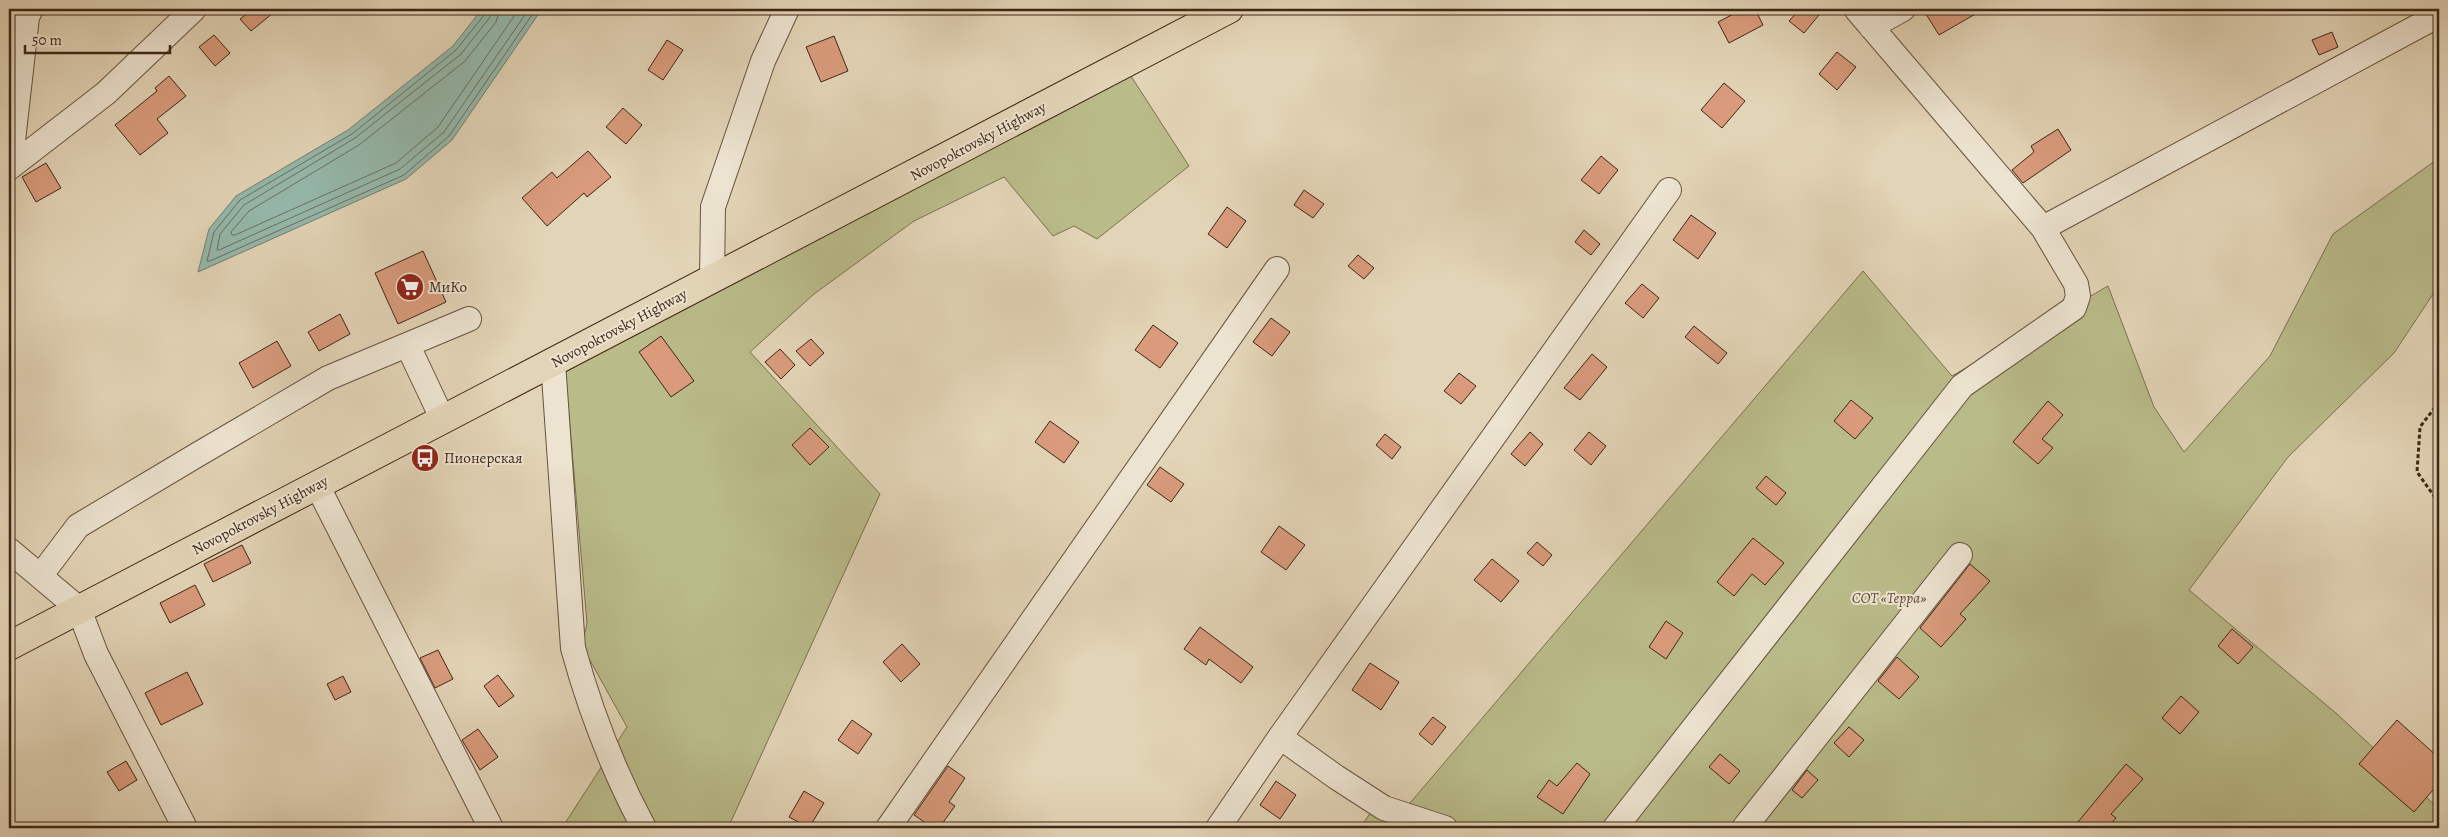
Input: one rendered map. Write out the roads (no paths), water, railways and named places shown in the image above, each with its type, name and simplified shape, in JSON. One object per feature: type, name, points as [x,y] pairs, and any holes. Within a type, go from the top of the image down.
[{"type":"main road","name":"Novopokrovsky Highway","points":[[9,646],[1229,9]]},
{"type":"street","points":[[9,168],[25,35],[31,9]]},
{"type":"street","points":[[9,168],[106,93],[194,9]]},
{"type":"street","points":[[712,279],[713,207],[763,61],[787,9]]},
{"type":"street","points":[[1615,828],[1962,386],[2074,308],[2078,296],[2076,284],[2043,228],[1856,9]]},
{"type":"street","points":[[1871,27],[1903,9]]},
{"type":"street","points":[[2043,228],[2439,15]]},
{"type":"street","points":[[1218,828],[1280,737],[1669,190]]},
{"type":"street","points":[[888,828],[1277,269]]},
{"type":"street","points":[[41,575],[78,526],[328,378],[469,319]]},
{"type":"street","points":[[408,346],[442,420]]},
{"type":"street","points":[[553,362],[573,648],[594,712],[644,828]]},
{"type":"street","points":[[317,485],[491,828]]},
{"type":"street","points":[[9,550],[41,575],[79,609],[96,654],[185,828]]},
{"type":"street","points":[[1744,828],[1960,555]]},
{"type":"street","points":[[1280,737],[1384,808],[1445,828]]},
{"type":"water","points":[[482,9],[542,9],[452,140],[406,179],[198,272],[209,229],[236,196],[348,130],[453,46]]},
{"type":"place","name":"МиКо","points":[[410,287]]},
{"type":"place","name":"Пионерская","points":[[425,458]]},
{"type":"park label","name":"СОТ «Терра»","points":[[1889,598]]}]
